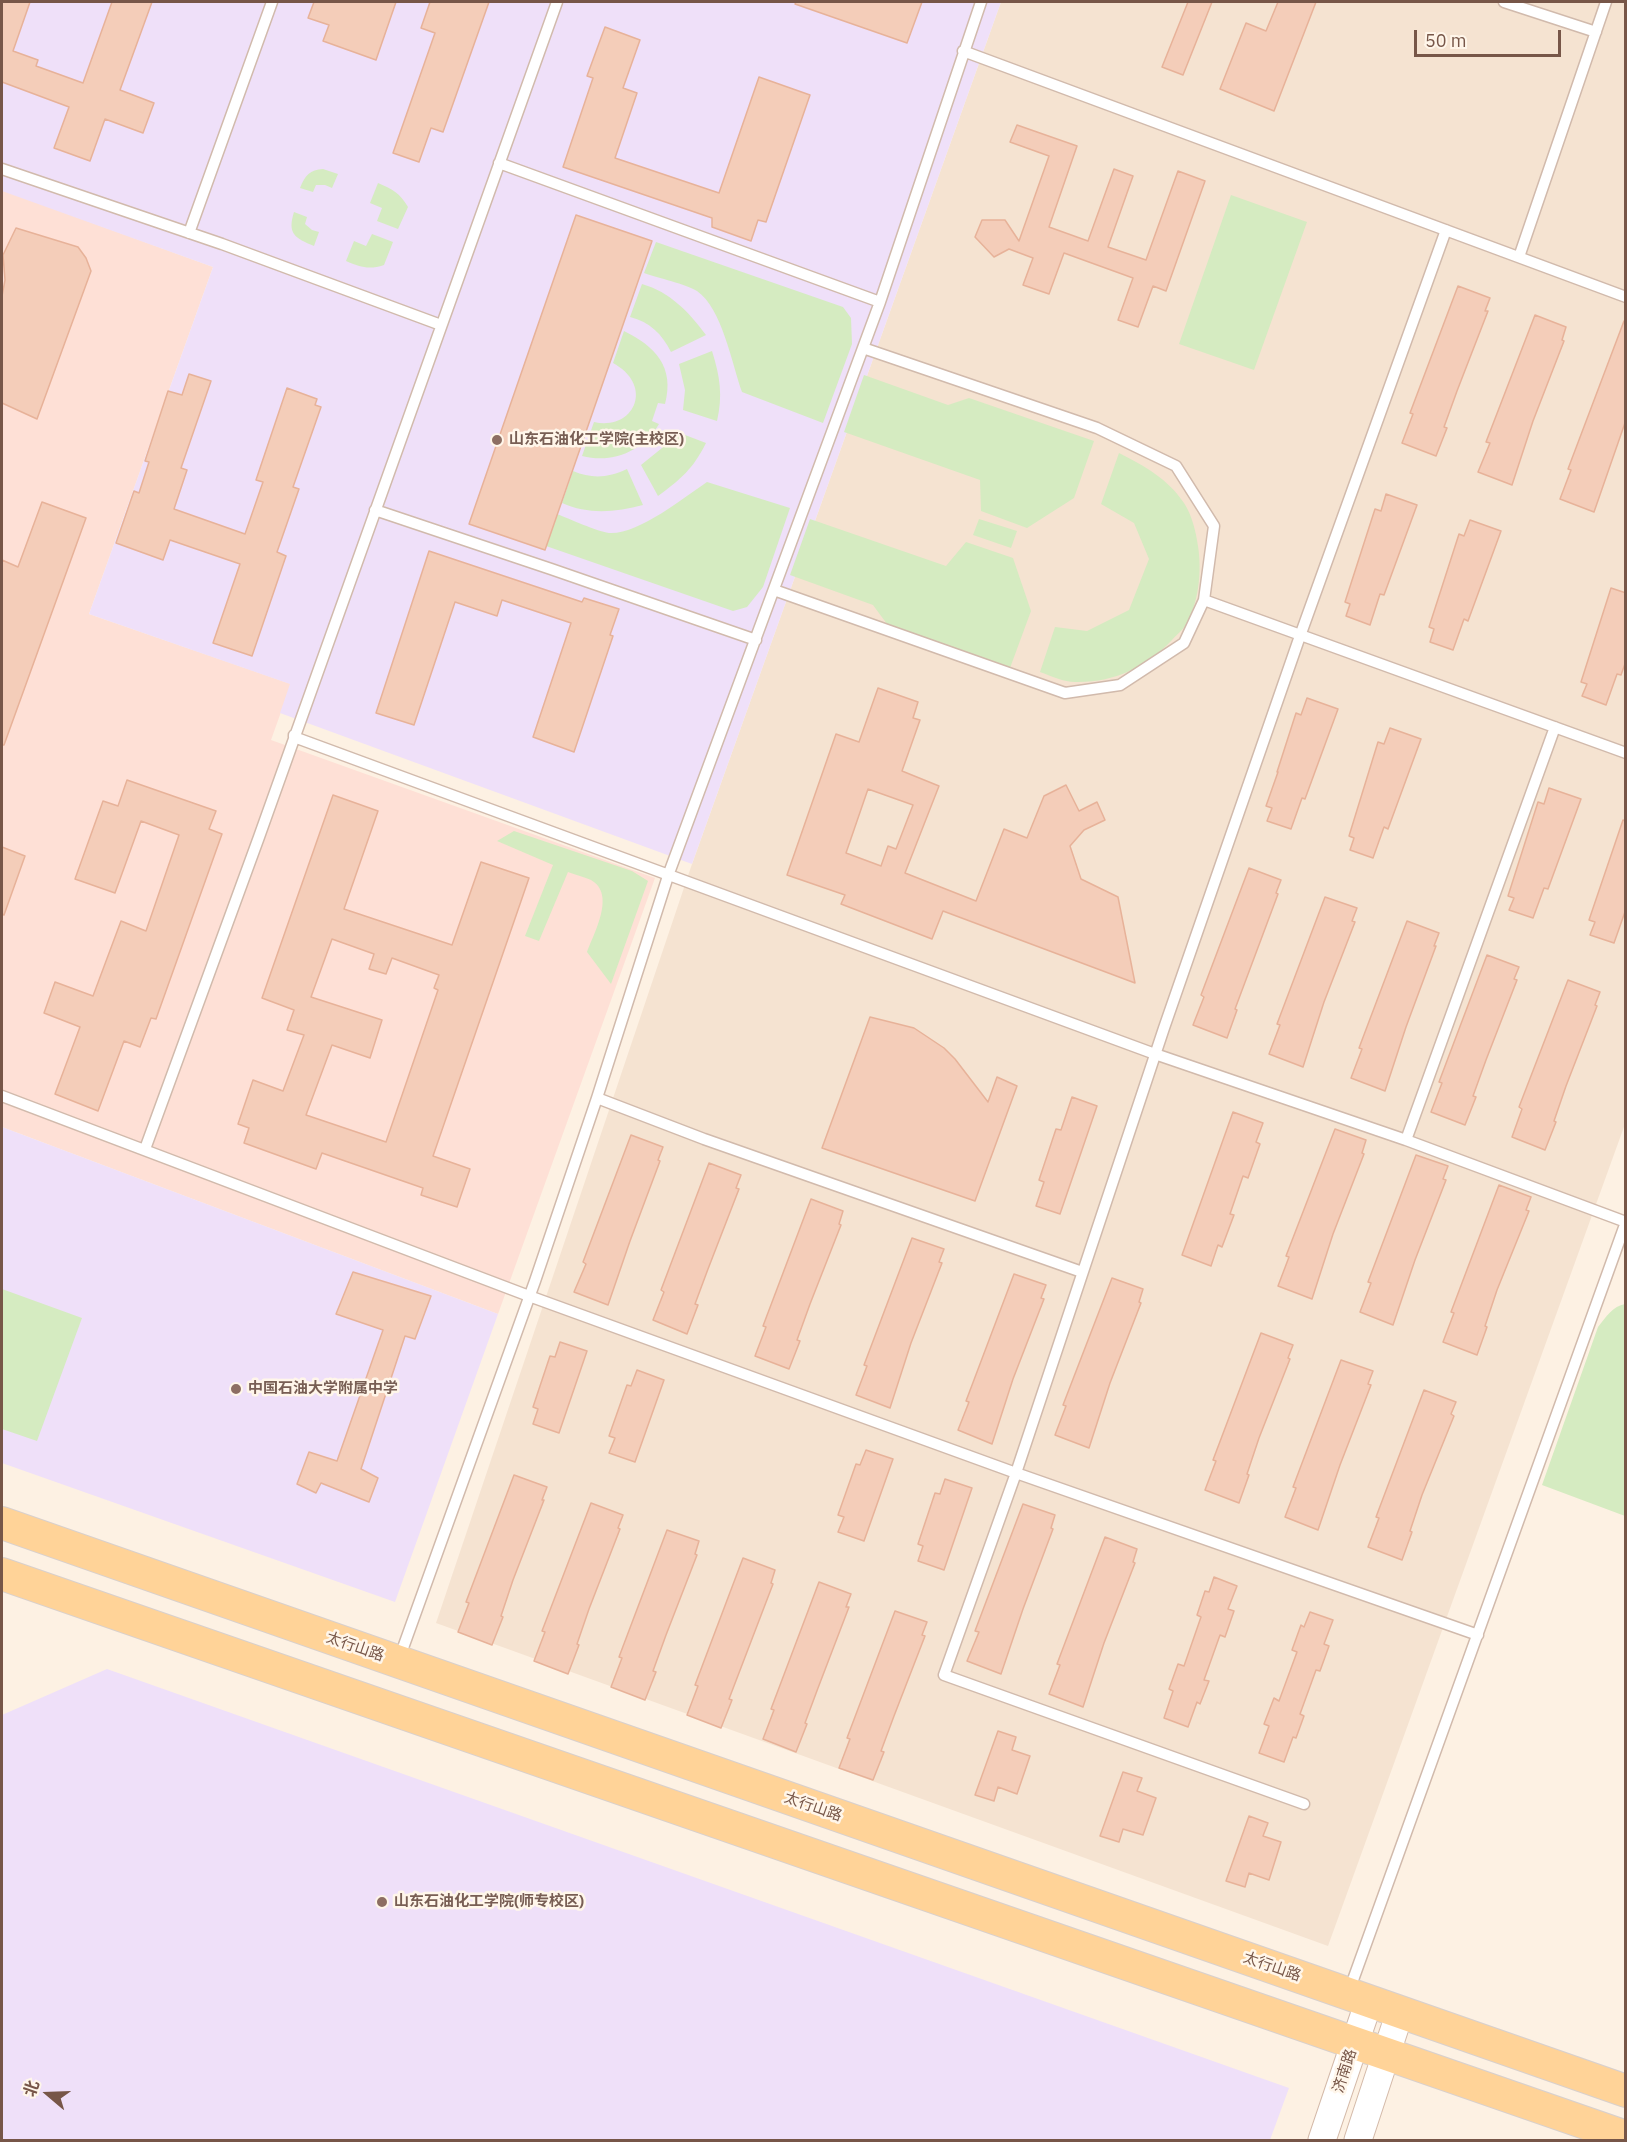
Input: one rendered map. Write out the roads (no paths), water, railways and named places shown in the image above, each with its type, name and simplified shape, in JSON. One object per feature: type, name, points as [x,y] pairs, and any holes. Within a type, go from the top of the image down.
[{"type":"main road","name":"太行山路","points":[[3,1529],[398,1662],[1626,2091]]},
{"type":"main road","points":[[2,1574],[1626,2137]]},
{"type":"main road","name":"济南路","points":[[1322,2140],[1354,2043],[1358,1997]]},
{"type":"main road","points":[[1358,2140],[1400,2012]]},
{"type":"lane","points":[[189,233],[272,2]]},
{"type":"lane","points":[[145,1149],[557,2]]},
{"type":"lane","points":[[398,1662],[530,1296],[597,1098],[669,873],[880,302],[981,2]]},
{"type":"lane","points":[[1504,2],[1596,32]]},
{"type":"lane","points":[[1519,257],[1606,2]]},
{"type":"lane","points":[[963,51],[1626,297]]},
{"type":"lane","points":[[499,163],[880,302]]},
{"type":"lane","points":[[2,169],[189,233],[441,325]]},
{"type":"lane","points":[[1304,1804],[944,1675],[1016,1473],[1155,1054],[1300,636],[1446,230]]},
{"type":"lane","points":[[774,590],[1065,693],[1119,685],[1184,643],[1204,600],[1214,526],[1176,466],[1097,428],[863,348]]},
{"type":"lane","points":[[375,510],[756,640]]},
{"type":"lane","points":[[1204,600],[1626,753]]},
{"type":"lane","points":[[1406,1140],[1555,727]]},
{"type":"lane","points":[[294,736],[1155,1054],[1406,1140],[1626,1222],[1478,1635],[1358,1997]]},
{"type":"lane","points":[[2,1096],[530,1296],[1016,1473],[1478,1635]]},
{"type":"lane","points":[[597,1098],[704,1139],[1083,1272]]},
{"type":"place","name":"山东石油化工学院(主校区)","points":[[497,440]]},
{"type":"place","name":"中国石油大学附属中学","points":[[236,1389]]},
{"type":"place","name":"山东石油化工学院(师专校区)","points":[[382,1902]]}]
